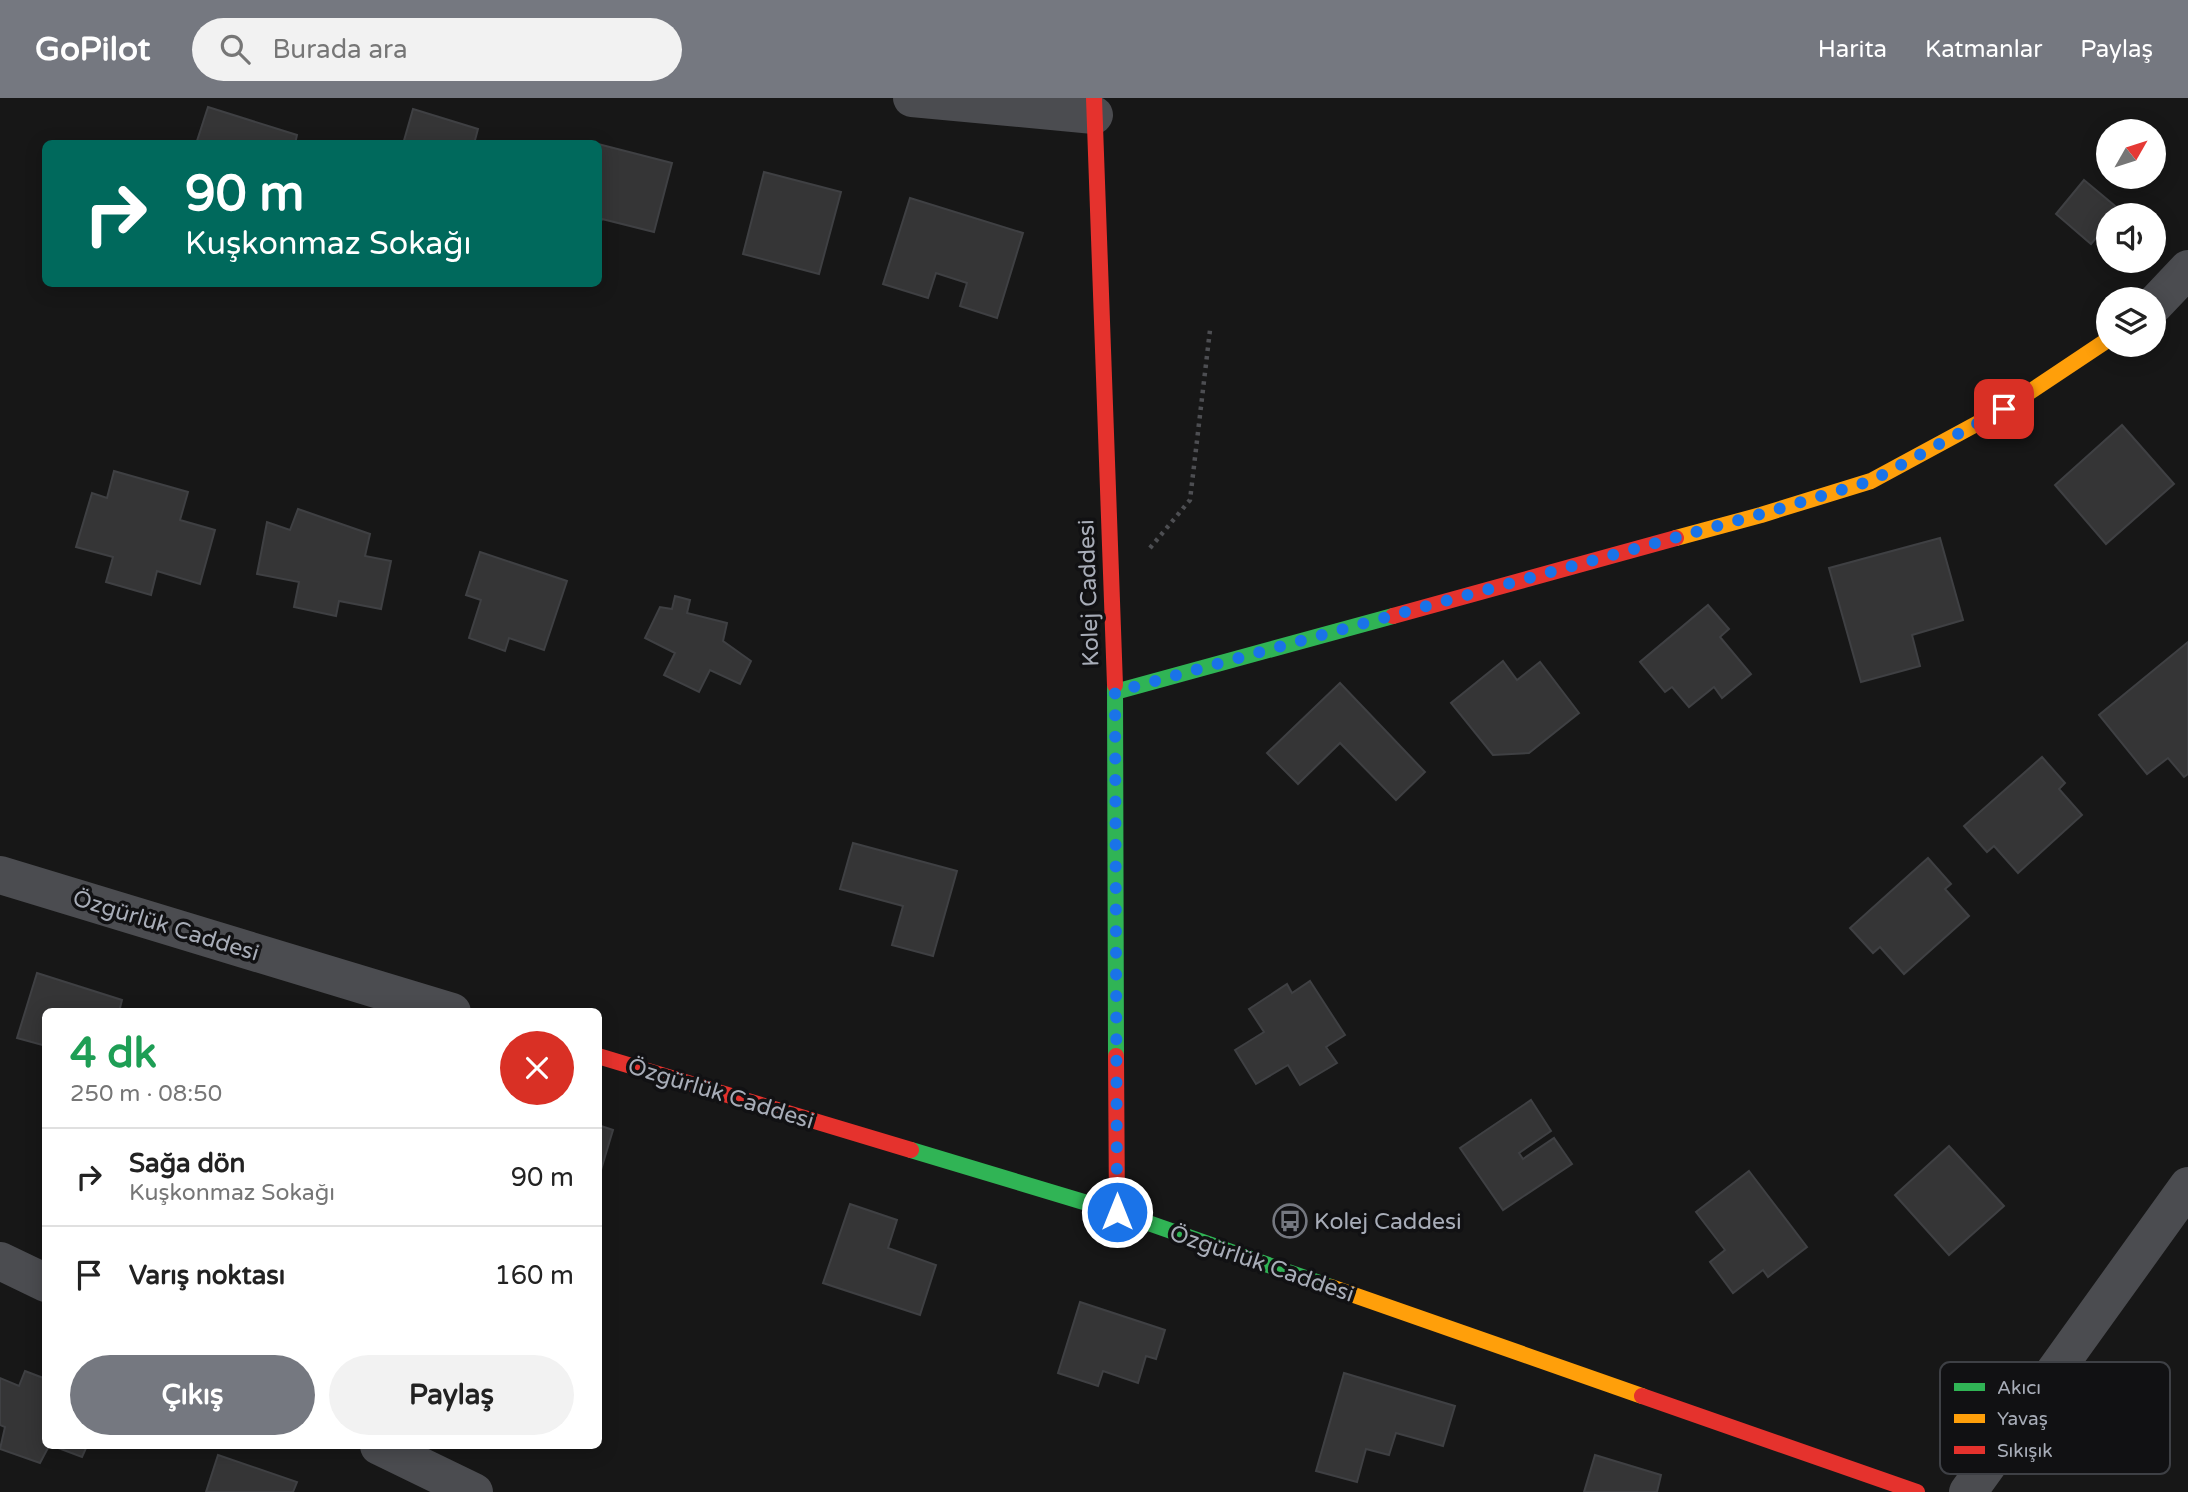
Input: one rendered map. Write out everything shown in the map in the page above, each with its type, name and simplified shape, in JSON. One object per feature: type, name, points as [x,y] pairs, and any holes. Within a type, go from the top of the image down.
[{"type":"street","points":[[912,98],[1094,106]]},
{"type":"street","name":"Kolej Caddesi","points":[[1094,106],[1115,692],[1117,1212]]},
{"type":"street","points":[[2166,292],[2188,269]]},
{"type":"street","points":[[1115,692],[1761,514],[1871,481],[2004,409],[2096,348]]},
{"type":"street","name":"Özgürlük Caddesi","points":[[0,875],[439,1008]]},
{"type":"street","name":"Özgürlük Caddesi","points":[[602,1057],[1117,1212],[1917,1492]]},
{"type":"street","points":[[2061,1362],[2188,1186]]},
{"type":"street","points":[[0,1261],[42,1281]]},
{"type":"street","points":[[385,1449],[474,1492]]},
{"type":"street","points":[[1968,1492],[1981,1474]]},
{"type":"path","points":[[1111,594],[1189,499],[1210,330]]},
{"type":"building","points":[[208,107],[297,135],[296,140],[197,140]]},
{"type":"building","points":[[413,109],[478,129],[475,140],[404,140]]},
{"type":"building","points":[[602,145],[672,163],[654,232],[602,219]]},
{"type":"building","points":[[764,172],[841,192],[819,274],[743,254]]},
{"type":"building","points":[[2084,180],[2112,203],[2096,203],[2096,238],[2091,244],[2056,214]]},
{"type":"building","points":[[910,198],[1023,233],[997,318],[960,306],[967,283],[936,273],[928,298],[883,284]]},
{"type":"building","points":[[2122,425],[2174,484],[2106,544],[2055,485]]},
{"type":"building","points":[[114,471],[188,492],[180,520],[215,530],[200,584],[157,571],[151,595],[106,582],[113,557],[76,547],[92,493],[107,498]]},
{"type":"building","points":[[298,509],[370,534],[365,556],[391,561],[381,609],[339,601],[336,616],[294,607],[299,582],[257,574],[267,522],[290,530]]},
{"type":"building","points":[[1940,538],[1963,620],[1912,635],[1920,666],[1861,682],[1829,568]]},
{"type":"building","points":[[480,552],[567,581],[544,650],[509,638],[505,651],[469,638],[481,600],[466,595]]},
{"type":"building","points":[[675,596],[690,600],[687,613],[727,623],[723,641],[751,661],[740,684],[710,670],[699,692],[664,675],[675,653],[645,638],[660,607],[672,609]]},
{"type":"building","points":[[1708,605],[1729,629],[1720,637],[1751,674],[1722,698],[1714,687],[1689,707],[1672,687],[1665,692],[1640,662]]},
{"type":"building","points":[[2188,642],[2188,774],[2184,777],[2168,758],[2147,774],[2099,715]]},
{"type":"building","points":[[1503,661],[1517,680],[1540,662],[1579,713],[1529,753],[1493,755],[1451,703]]},
{"type":"building","points":[[1340,683],[1425,772],[1396,800],[1340,743],[1298,784],[1267,753]]},
{"type":"building","points":[[2042,757],[2065,783],[2059,789],[2082,815],[2018,873],[1994,846],[1987,852],[1964,826]]},
{"type":"building","points":[[853,843],[957,871],[933,956],[892,945],[903,906],[840,889]]},
{"type":"building","points":[[1928,858],[1951,884],[1945,889],[1969,916],[1904,974],[1880,947],[1873,953],[1850,928]]},
{"type":"building","points":[[37,973],[122,1000],[120,1008],[42,1008],[42,1045],[17,1038]]},
{"type":"building","points":[[1310,981],[1345,1035],[1326,1047],[1337,1063],[1300,1085],[1288,1065],[1256,1084],[1235,1050],[1264,1032],[1249,1009],[1287,984],[1292,993]]},
{"type":"building","points":[[1531,1100],[1551,1131],[1519,1153],[1523,1159],[1554,1138],[1572,1164],[1503,1210],[1460,1148]]},
{"type":"building","points":[[602,1126],[613,1130],[602,1167]]},
{"type":"building","points":[[1949,1146],[2004,1206],[1949,1255],[1895,1195]]},
{"type":"building","points":[[1749,1171],[1807,1247],[1768,1277],[1763,1270],[1733,1293],[1710,1262],[1725,1250],[1696,1212]]},
{"type":"building","points":[[850,1204],[897,1220],[888,1248],[936,1265],[920,1315],[823,1283]]},
{"type":"building","points":[[1080,1302],[1165,1330],[1156,1359],[1146,1356],[1138,1383],[1103,1371],[1098,1386],[1058,1373]]},
{"type":"building","points":[[25,1371],[42,1377],[42,1449],[47,1449],[40,1463],[0,1449],[5,1427],[0,1425],[0,1378],[19,1386]]},
{"type":"building","points":[[1344,1373],[1455,1406],[1443,1446],[1396,1433],[1389,1455],[1366,1449],[1357,1482],[1316,1471]]},
{"type":"building","points":[[61,1449],[86,1449],[82,1457]]},
{"type":"building","points":[[218,1455],[297,1482],[293,1492],[206,1492]]},
{"type":"building","points":[[1595,1455],[1661,1475],[1657,1492],[1584,1492]]},
{"type":"traffic: fast","points":[[1115,692],[1393,616]]},
{"type":"traffic: fast","points":[[1115,685],[1116,1056]]},
{"type":"traffic: fast","points":[[911,1150],[1117,1212],[1331,1287]]},
{"type":"traffic: slow","points":[[1676,538],[1871,481],[2004,409],[2096,348]]},
{"type":"traffic: slow","points":[[1331,1287],[1642,1396]]},
{"type":"traffic: jam","points":[[1094,98],[1115,685]]},
{"type":"traffic: jam","points":[[1393,616],[1676,538]]},
{"type":"traffic: jam","points":[[1116,1056],[1117,1212]]},
{"type":"traffic: jam","points":[[602,1057],[911,1150]]},
{"type":"traffic: jam","points":[[1642,1396],[1917,1492]]},
{"type":"place","name":"Kolej Caddesi","points":[[1290,1221]]},
{"type":"route","points":[[1117,1212],[1115,692],[1761,514],[1871,481],[2004,409]]}]
